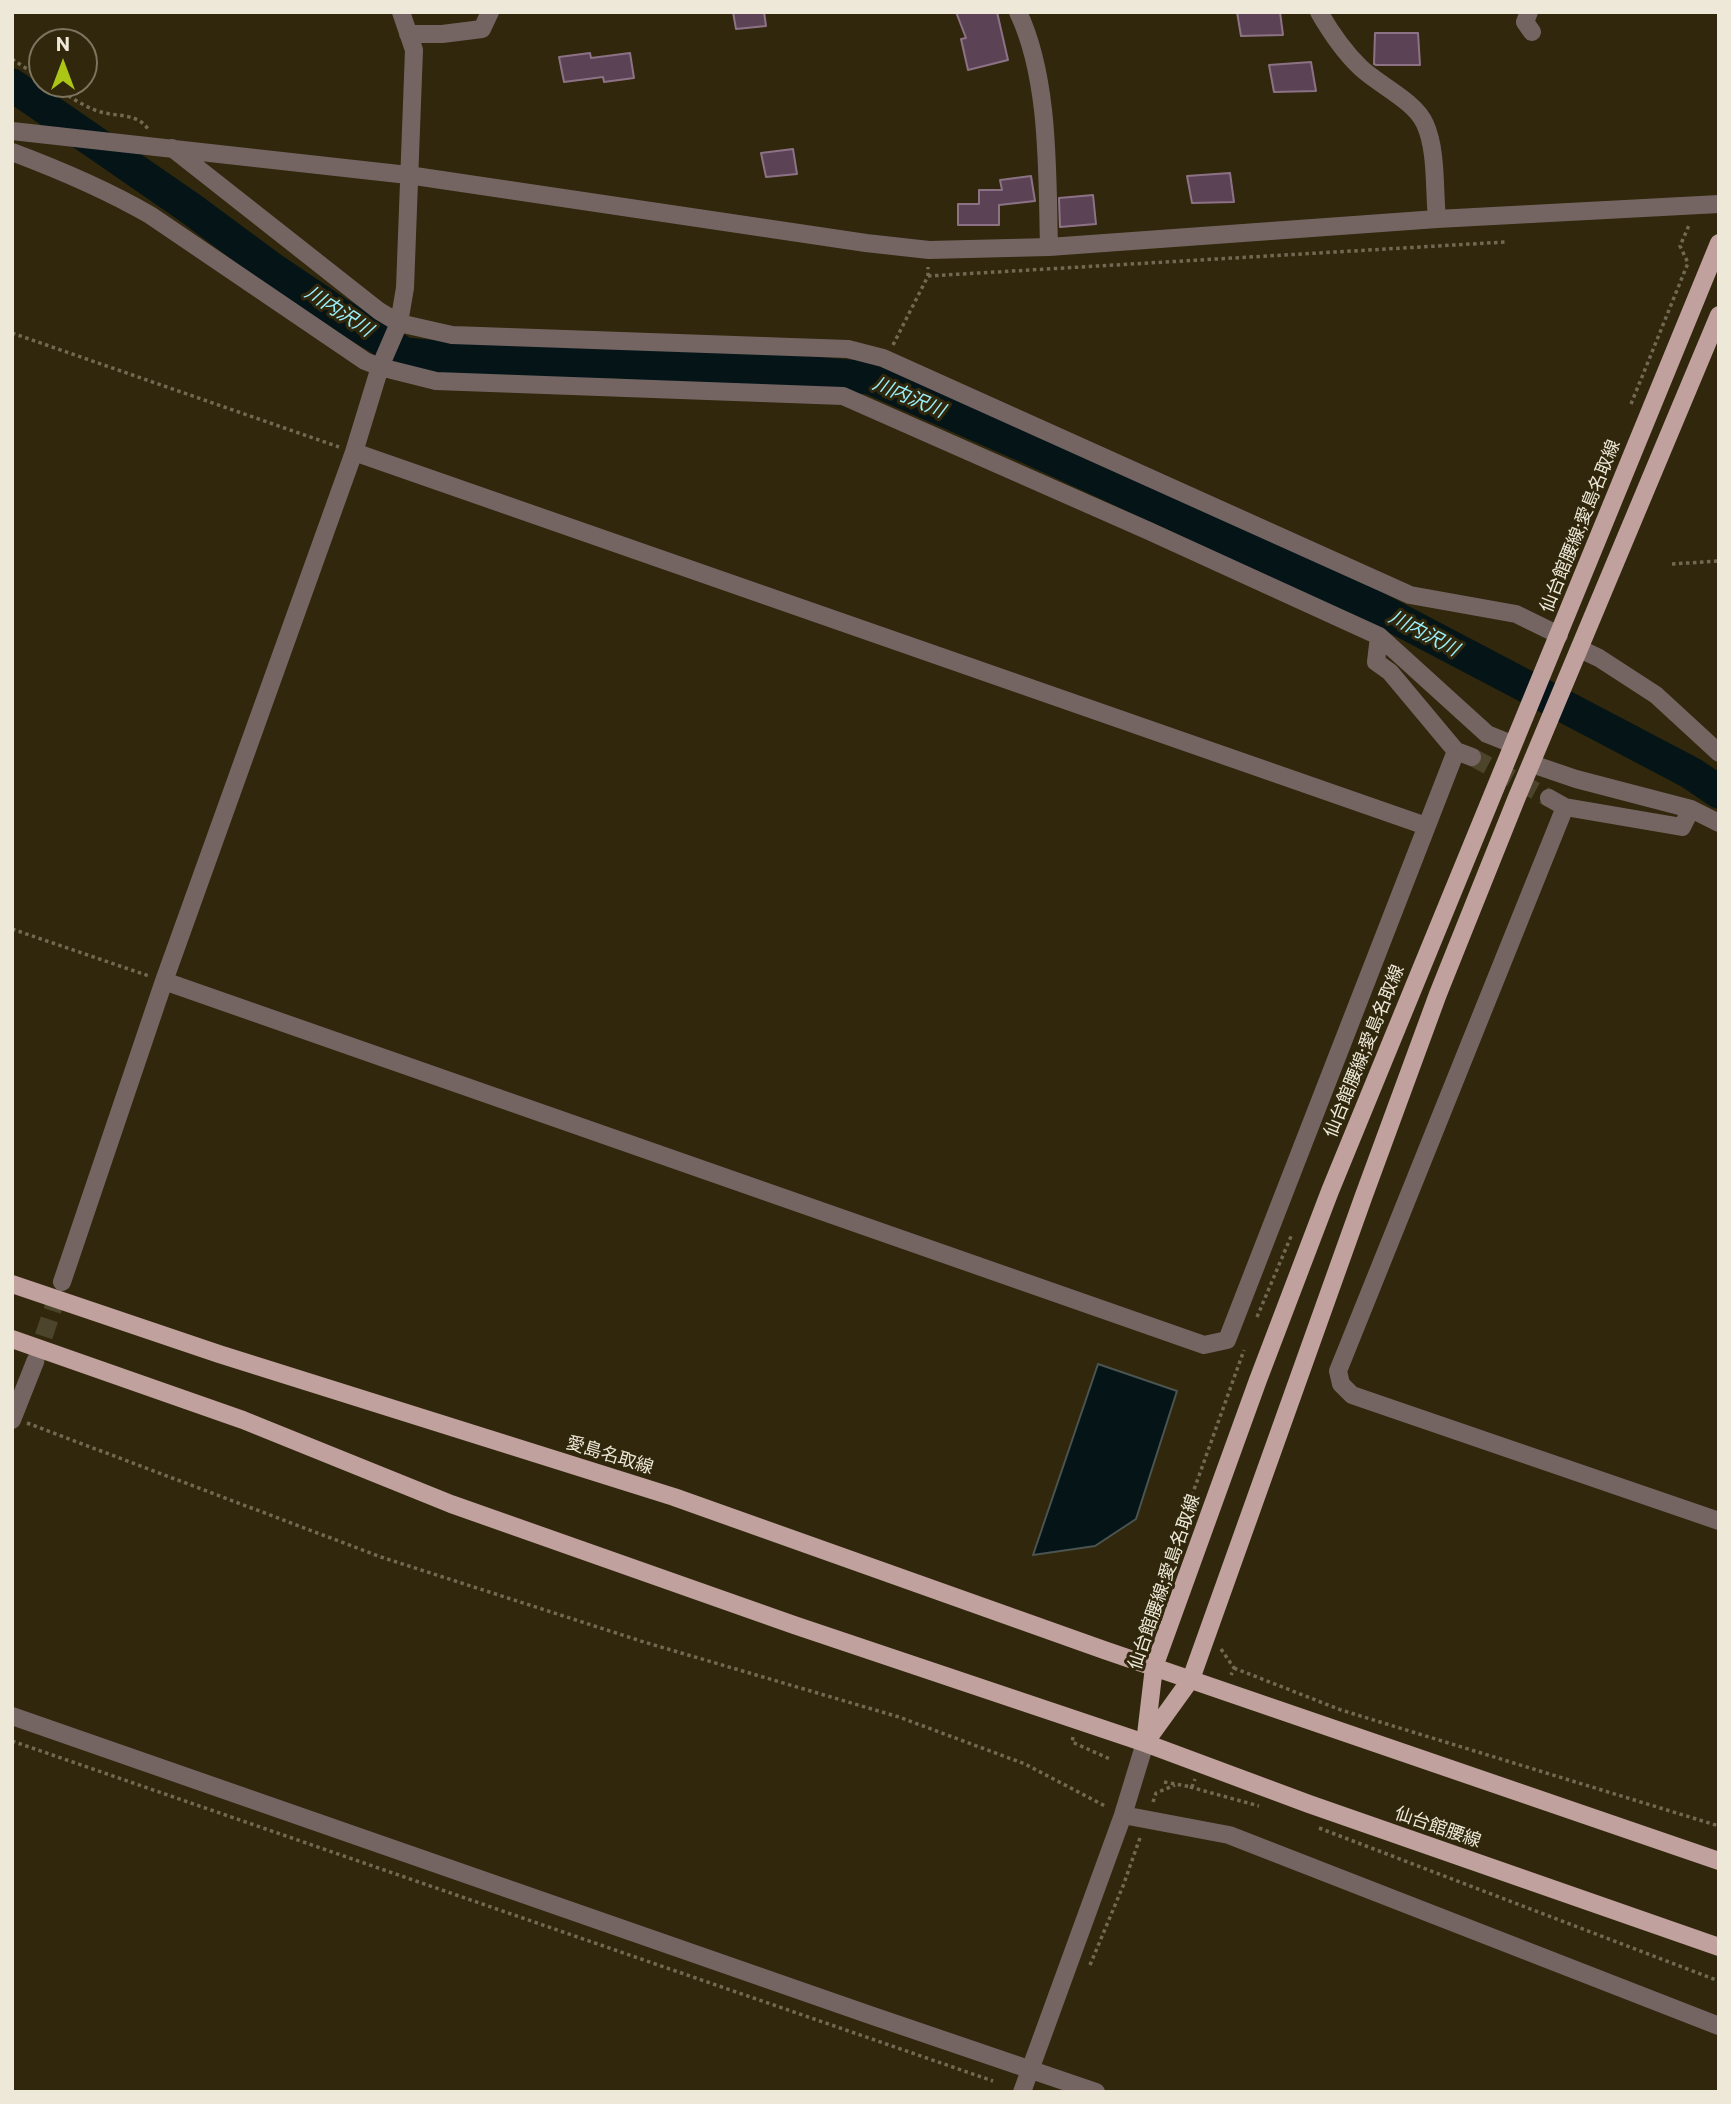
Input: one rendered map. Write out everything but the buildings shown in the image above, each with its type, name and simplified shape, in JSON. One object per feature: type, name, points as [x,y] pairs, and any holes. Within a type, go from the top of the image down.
[{"type":"main road","name":"仙台館腰線;愛島名取線","points":[[1145,1743],[1154,1667],[1253,1393],[1330,1191],[1719,243]]},
{"type":"main road","points":[[12,1339],[243,1420],[451,1504],[794,1625],[1145,1743],[1191,1679],[1438,994],[1719,315]]},
{"type":"main road","name":"愛島名取線","points":[[12,1284],[219,1354],[674,1497],[1191,1679]]},
{"type":"main road","points":[[1191,1679],[1719,1861]]},
{"type":"main road","name":"仙台館腰線","points":[[1145,1743],[1308,1804],[1719,1947]]},
{"type":"street","points":[[62,1282],[164,981],[354,452],[382,362],[397,327],[405,288],[414,50],[401,12]]},
{"type":"street","points":[[408,33],[442,34],[482,29],[490,12]]},
{"type":"street","points":[[1018,12],[1033,59],[1041,99],[1046,142],[1049,247]]},
{"type":"street","points":[[1319,12],[1335,40],[1361,68],[1416,110],[1425,123],[1432,145],[1437,219]]},
{"type":"street","points":[[1529,12],[1525,22],[1532,32]]},
{"type":"street","points":[[19,132],[408,175],[929,250],[1049,247],[1437,219],[1719,204]]},
{"type":"street","points":[[158,147],[379,310],[397,327],[452,335],[848,349],[883,358],[1410,595],[1516,614],[1559,635]]},
{"type":"street","points":[[12,152],[76,176],[113,193],[150,215],[365,362],[382,362],[436,381],[843,397],[1149,531],[1379,636],[1487,734],[1516,736]]},
{"type":"street","points":[[354,452],[1426,826]]},
{"type":"street","points":[[164,981],[1204,1345],[1227,1340],[1426,826],[1464,754],[1390,672],[1376,662],[1379,636]]},
{"type":"street","points":[[1580,649],[1599,657],[1656,695],[1719,753]]},
{"type":"street","points":[[1532,764],[1576,779],[1692,809],[1719,823]]},
{"type":"street","points":[[1692,809],[1682,827],[1557,803],[1338,1371],[1341,1384],[1352,1395],[1719,1521]]},
{"type":"street","points":[[13,1419],[35,1362]]},
{"type":"street","points":[[12,1716],[1096,2092]]},
{"type":"street","points":[[1022,2092],[1123,1815],[1145,1743]]},
{"type":"street","points":[[1123,1815],[1228,1835],[1719,2026]]},
{"type":"path","points":[[12,59],[28,70]]},
{"type":"path","points":[[74,98],[101,113],[134,118],[143,123],[158,147]]},
{"type":"path","points":[[1628,413],[1688,263],[1680,246],[1690,222]]},
{"type":"path","points":[[928,276],[1505,242]]},
{"type":"path","points":[[883,358],[897,339],[928,276],[929,250]]},
{"type":"path","points":[[12,333],[354,452]]},
{"type":"path","points":[[1672,564],[1719,561]]},
{"type":"path","points":[[12,929],[164,981]]},
{"type":"path","points":[[13,1419],[381,1557],[644,1642],[899,1717],[1025,1764],[1123,1815]]},
{"type":"path","points":[[1216,1647],[1221,1648],[1234,1668],[1341,1710],[1719,1826]]},
{"type":"path","points":[[1230,1679],[1234,1668]]},
{"type":"path","points":[[1075,1734],[1072,1742],[1110,1759]]},
{"type":"path","points":[[12,1741],[993,2081]]},
{"type":"path","points":[[1190,1787],[1196,1777]]},
{"type":"path","points":[[1164,1782],[1262,1807]]},
{"type":"path","points":[[1088,1968],[1123,1886],[1156,1793],[1175,1785]]},
{"type":"path","points":[[1314,1827],[1719,1981]]},
{"type":"shaded area","points":[[1098,1364],[1177,1391],[1136,1519],[1095,1546],[1033,1555]]},
{"type":"waterway","name":"川内沢川","points":[[12,85],[190,208],[271,268],[405,354],[470,360],[617,362],[870,378],[1377,608],[1691,773],[1719,792]]},
{"type":"tunnel","points":[[1472,757],[1549,798]]},
{"type":"tunnel","points":[[35,1362],[61,1285]]}]
